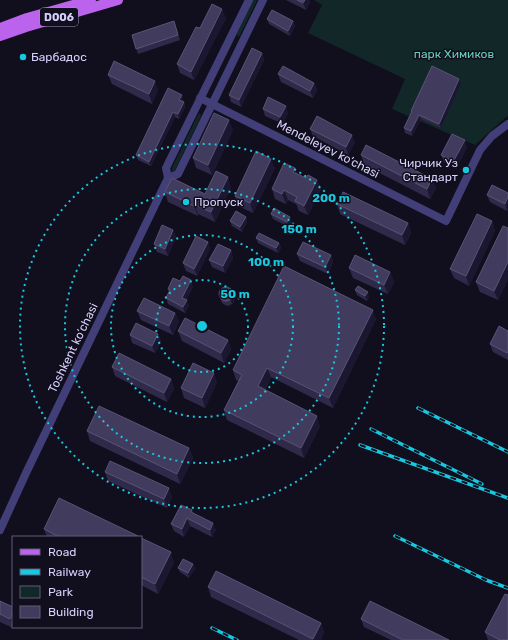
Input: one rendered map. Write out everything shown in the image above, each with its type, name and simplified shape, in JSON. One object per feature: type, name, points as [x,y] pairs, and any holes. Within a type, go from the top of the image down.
[{"type":"main road","name":"D006","points":[[0,28],[68,3],[92,0]]},
{"type":"main road","name":"D006","points":[[0,36],[118,0]]},
{"type":"street","name":"Toshkent ko‘chasi","points":[[0,530],[168,178],[166,168],[248,0]]},
{"type":"street","name":"Toshkent ko‘chasi","points":[[168,178],[178,174],[263,0]]},
{"type":"street","name":"Mendeleyev ko‘chasi","points":[[200,98],[446,221],[480,150],[492,136],[508,124]]},
{"type":"green space","points":[[253,0],[257,0],[238,37],[237,34]]},
{"type":"green space","name":"парк Химиков","points":[[314,0],[508,0],[508,116],[475,145],[392,109],[405,79],[308,33],[322,5]]},
{"type":"green space","points":[[200,113],[201,116],[175,170],[172,172],[172,168]]},
{"type":"building","points":[[297,0],[305,0],[303,3]]},
{"type":"building","points":[[212,4],[222,9],[191,72],[177,64],[196,27],[200,28]]},
{"type":"building","points":[[272,10],[293,21],[288,31],[267,19]]},
{"type":"building","points":[[174,21],[178,35],[136,49],[132,35]]},
{"type":"building","points":[[252,48],[262,53],[239,100],[229,95]]},
{"type":"building","points":[[114,61],[155,81],[149,94],[108,75]]},
{"type":"building","points":[[283,66],[314,83],[310,91],[278,74]]},
{"type":"building","points":[[432,66],[459,79],[439,124],[419,115],[411,131],[404,128]]},
{"type":"building","points":[[168,88],[182,95],[179,100],[184,102],[178,114],[173,112],[149,162],[136,155]]},
{"type":"building","points":[[268,97],[286,106],[280,117],[263,109]]},
{"type":"building","points":[[214,113],[229,120],[208,165],[193,158]]},
{"type":"building","points":[[317,116],[352,135],[346,147],[310,129]]},
{"type":"building","points":[[452,134],[465,140],[453,162],[441,155]]},
{"type":"building","points":[[366,145],[432,179],[427,189],[361,155]]},
{"type":"building","points":[[256,151],[271,159],[250,203],[235,196]]},
{"type":"building","points":[[284,163],[295,168],[293,172],[306,178],[308,175],[317,180],[304,206],[295,201],[297,197],[284,190],[282,194],[272,189]]},
{"type":"building","points":[[216,171],[228,177],[211,212],[195,205],[194,206],[165,192],[172,178],[205,194]]},
{"type":"building","points":[[492,185],[508,193],[505,204],[487,195]]},
{"type":"building","points":[[343,192],[408,223],[402,235],[337,204]]},
{"type":"building","points":[[274,208],[290,217],[287,222],[271,214]]},
{"type":"building","points":[[236,211],[246,217],[240,227],[230,221]]},
{"type":"building","points":[[477,214],[492,221],[466,276],[450,269]]},
{"type":"building","points":[[162,225],[173,230],[165,249],[154,244]]},
{"type":"building","points":[[503,226],[508,228],[508,262],[494,291],[476,282]]},
{"type":"building","points":[[259,233],[279,243],[276,248],[256,238]]},
{"type":"building","points":[[196,236],[208,242],[194,269],[183,263]]},
{"type":"building","points":[[303,242],[331,255],[325,267],[297,254]]},
{"type":"building","points":[[218,244],[231,250],[223,266],[209,260]]},
{"type":"building","points":[[355,255],[390,272],[384,285],[349,268]]},
{"type":"building","points":[[284,266],[373,310],[329,398],[267,368],[258,386],[317,416],[301,448],[224,410],[242,375],[233,370]]},
{"type":"building","points":[[183,276],[191,280],[182,298],[187,300],[183,307],[166,298],[173,278],[180,281]]},
{"type":"building","points":[[358,286],[368,292],[365,296],[355,290]]},
{"type":"building","points":[[226,287],[231,289],[233,294],[231,299],[226,301],[221,299],[219,294],[221,289]]},
{"type":"building","points":[[144,298],[175,313],[169,326],[137,311]]},
{"type":"building","points":[[185,318],[228,340],[221,353],[178,331]]},
{"type":"building","points":[[136,323],[158,334],[152,346],[130,335]]},
{"type":"building","points":[[499,326],[508,331],[507,353],[490,344]]},
{"type":"building","points":[[119,353],[171,379],[164,393],[112,367]]},
{"type":"building","points":[[193,363],[214,373],[202,398],[181,388]]},
{"type":"building","points":[[99,406],[189,448],[177,474],[87,431]]},
{"type":"building","points":[[110,461],[169,488],[164,499],[105,472]]},
{"type":"building","points":[[59,498],[138,536],[57,536],[44,529]]},
{"type":"building","points":[[181,505],[213,523],[210,530],[187,518],[182,529],[171,524]]},
{"type":"building","points":[[142,538],[171,552],[155,584],[142,578]]},
{"type":"building","points":[[183,559],[193,564],[188,573],[178,568]]},
{"type":"building","points":[[216,571],[321,623],[313,639],[208,587]]},
{"type":"building","points":[[505,594],[508,595],[508,639],[500,640],[485,632]]},
{"type":"building","points":[[0,601],[12,607],[12,614],[10,619],[0,614]]},
{"type":"building","points":[[370,601],[449,640],[403,640],[361,619]]},
{"type":"railway","points":[[418,408],[508,452]]},
{"type":"railway","points":[[371,429],[482,484]]},
{"type":"railway","points":[[360,445],[508,498]]},
{"type":"railway","points":[[395,536],[486,580],[508,588]]},
{"type":"railway","points":[[212,628],[237,640]]},
{"type":"place","name":"Барбадос","points":[[23,57]]},
{"type":"place","name":"Чирчик Уз Стандарт","points":[[466,170]]},
{"type":"place","name":"Пропуск","points":[[186,202]]}]
